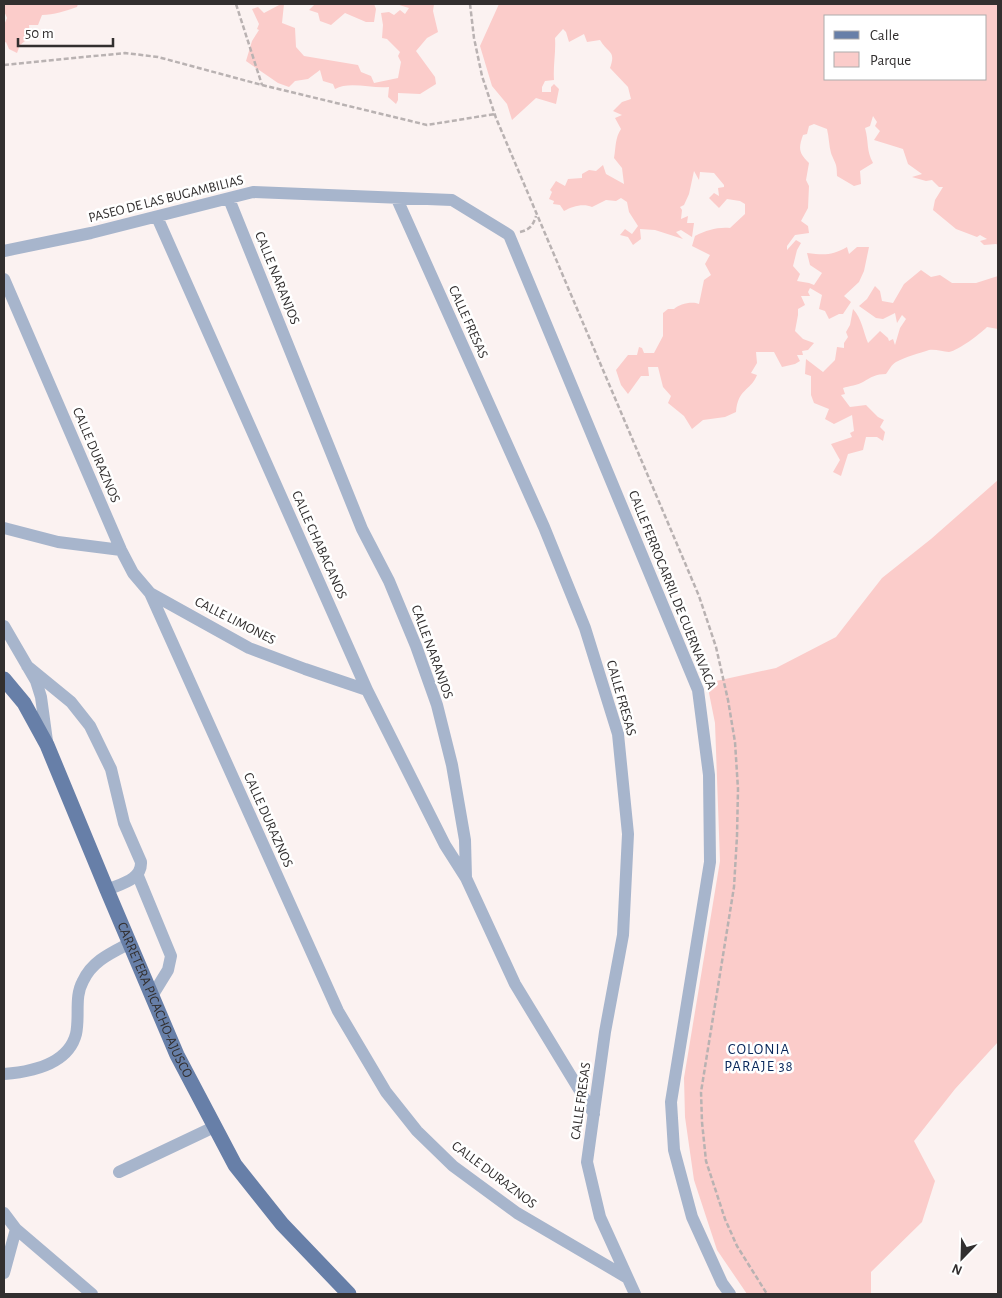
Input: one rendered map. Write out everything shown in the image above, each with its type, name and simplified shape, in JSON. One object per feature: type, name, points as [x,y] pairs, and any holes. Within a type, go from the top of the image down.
[{"type":"main road","name":"CARRETERA PICACHO-AJUSCO","points":[[4,679],[24,703],[47,745],[177,1056],[234,1165],[282,1224],[349,1294]]},
{"type":"street","name":"PASEO DE LAS BUGAMBILIAS","points":[[4,251],[156,217],[253,192],[397,199]]},
{"type":"street","name":"CALLE NARANJOS","points":[[229,198],[362,529],[389,581],[419,654],[437,705],[452,765],[465,840],[466,878],[515,984],[594,1114]]},
{"type":"street","points":[[397,199],[452,200],[509,235]]},
{"type":"street","name":"CALLE FRESAS","points":[[397,199],[544,527],[585,628],[618,734],[628,834],[623,935],[605,1032],[587,1162],[600,1217],[635,1294]]},
{"type":"street","name":"CALLE CHABACANOS","points":[[156,217],[367,690],[445,845],[466,878]]},
{"type":"street","name":"CALLE FERROCARRIL DE CUERNAVACA","points":[[509,235],[698,690],[709,775],[710,862],[671,1102],[674,1150],[692,1217],[722,1283],[730,1294]]},
{"type":"street","name":"CALLE DURAZNOS","points":[[4,279],[121,550],[133,573],[150,593],[338,1011],[386,1092],[416,1131],[453,1166],[517,1214],[626,1277]]},
{"type":"street","points":[[4,528],[58,542],[121,550]]},
{"type":"street","name":"CALLE LIMONES","points":[[150,593],[249,648],[305,670],[367,690]]},
{"type":"street","points":[[4,626],[36,682],[41,697],[47,745]]},
{"type":"street","points":[[27,666],[71,702],[90,726],[111,770],[124,823],[141,862],[142,869],[138,876],[106,890]]},
{"type":"street","points":[[138,876],[171,956],[168,970],[152,996]]},
{"type":"street","points":[[4,1074],[30,1071],[46,1066],[60,1057],[71,1044],[76,1033],[78,996],[82,982],[90,968],[103,958],[130,943]]},
{"type":"street","points":[[119,1172],[214,1126]]},
{"type":"street","points":[[4,1213],[16,1229],[92,1294]]},
{"type":"street","points":[[4,1274],[16,1229]]},
{"type":"path","points":[[236,4],[262,85]]},
{"type":"path","points":[[470,4],[474,38],[482,76],[495,114],[536,215],[699,596],[716,647],[735,742],[738,789],[737,836],[731,904],[701,1092],[702,1122],[706,1161],[723,1212],[737,1246],[767,1294]]},
{"type":"path","points":[[4,65],[125,53],[158,57],[262,85],[427,124],[495,114]]},
{"type":"path","points":[[509,235],[528,230],[532,226],[536,215]]},
{"type":"green space","points":[[4,4],[78,4],[77,7],[64,11],[42,15],[38,25],[29,25],[30,37],[20,45],[17,53],[9,49],[6,42],[4,43],[4,25],[7,18]]},
{"type":"green space","points":[[284,4],[282,23],[295,28],[296,47],[304,56],[358,65],[361,72],[371,76],[374,83],[398,78],[401,62],[398,56],[400,52],[387,39],[382,38],[383,25],[381,13],[389,12],[394,15],[400,10],[405,14],[409,8],[396,4],[434,4],[433,11],[438,32],[427,38],[416,51],[435,77],[436,84],[420,94],[398,93],[396,104],[388,97],[389,87],[354,85],[335,89],[333,84],[323,81],[320,70],[308,79],[295,81],[289,87],[278,83],[246,61],[252,41],[259,30],[257,29],[259,24],[252,9],[258,7],[264,13]]},
{"type":"green space","points":[[315,4],[374,4],[376,9],[374,22],[366,22],[345,13],[331,25],[320,21],[318,13],[309,10]]},
{"type":"green space","points":[[499,4],[998,4],[998,245],[984,245],[980,241],[987,239],[980,235],[977,237],[956,229],[933,210],[935,200],[943,187],[939,187],[932,180],[926,181],[912,177],[922,174],[908,164],[903,149],[874,140],[880,131],[875,126],[877,122],[873,116],[870,126],[865,128],[869,154],[873,163],[860,171],[861,184],[854,186],[837,176],[827,129],[814,124],[809,126],[807,134],[803,135],[800,147],[801,153],[809,163],[806,180],[809,186],[808,208],[801,221],[808,226],[809,233],[795,235],[787,246],[787,250],[796,240],[801,243],[793,266],[800,274],[797,281],[814,285],[822,273],[810,265],[807,253],[827,254],[847,247],[849,254],[857,247],[869,247],[864,271],[859,282],[844,296],[851,302],[843,314],[829,319],[825,311],[819,309],[822,295],[810,288],[808,292],[810,296],[801,296],[805,305],[798,309],[795,331],[803,339],[814,343],[808,350],[802,351],[803,355],[797,355],[800,361],[782,367],[774,352],[756,352],[757,363],[751,373],[757,375],[739,398],[736,412],[725,417],[703,420],[692,429],[684,416],[668,403],[671,396],[663,387],[658,367],[648,367],[649,376],[641,376],[628,394],[621,385],[616,370],[628,355],[637,355],[639,347],[642,348],[644,353],[654,353],[663,336],[663,313],[668,309],[674,309],[686,304],[699,304],[704,280],[711,275],[705,264],[710,255],[692,246],[695,236],[712,229],[730,228],[745,214],[745,204],[740,201],[727,199],[719,208],[709,198],[714,193],[719,196],[718,188],[724,187],[724,185],[714,173],[700,172],[699,180],[694,171],[689,194],[684,205],[680,207],[682,210],[681,219],[688,216],[687,223],[694,223],[692,237],[681,230],[676,232],[683,239],[655,230],[640,229],[641,239],[633,245],[628,237],[620,235],[625,229],[632,234],[638,226],[629,212],[627,202],[621,198],[616,201],[606,200],[592,207],[578,206],[564,211],[560,205],[553,204],[554,201],[549,199],[552,192],[550,190],[556,181],[565,186],[568,179],[582,178],[582,174],[589,170],[596,171],[603,165],[606,174],[624,184],[622,168],[614,158],[617,139],[621,129],[615,118],[622,115],[613,111],[622,102],[631,99],[628,87],[610,68],[612,55],[600,40],[587,42],[584,34],[569,42],[563,29],[555,38],[554,80],[545,81],[542,92],[551,92],[551,87],[554,84],[559,89],[556,104],[536,98],[512,120],[507,104],[492,86],[480,46]]},
{"type":"green space","points":[[921,270],[931,277],[940,275],[952,283],[976,283],[998,276],[998,329],[987,327],[953,351],[929,350],[904,358],[895,363],[886,374],[876,375],[861,383],[843,388],[845,394],[841,395],[850,407],[866,405],[878,417],[884,420],[880,427],[885,432],[883,441],[877,437],[866,437],[863,450],[848,454],[841,476],[833,472],[840,460],[831,444],[852,437],[850,433],[854,431],[852,415],[834,424],[825,419],[829,409],[814,403],[811,395],[811,376],[805,374],[806,359],[823,372],[835,360],[837,347],[844,348],[844,343],[848,337],[846,332],[850,325],[853,309],[860,321],[868,343],[880,331],[889,341],[893,339],[895,345],[900,328],[906,319],[902,315],[897,323],[895,313],[883,319],[876,318],[859,306],[867,299],[875,286],[880,291],[882,301],[893,303],[904,284]]},
{"type":"green space","points":[[998,480],[998,1042],[955,1089],[914,1141],[935,1181],[922,1222],[871,1272],[871,1294],[747,1294],[717,1250],[694,1180],[685,1117],[684,1078],[720,861],[715,723],[707,683],[776,668],[836,637],[882,578],[931,539]]},
{"type":"district","name":"COLONIA PARAJE 38","points":[[759,1058]]}]
